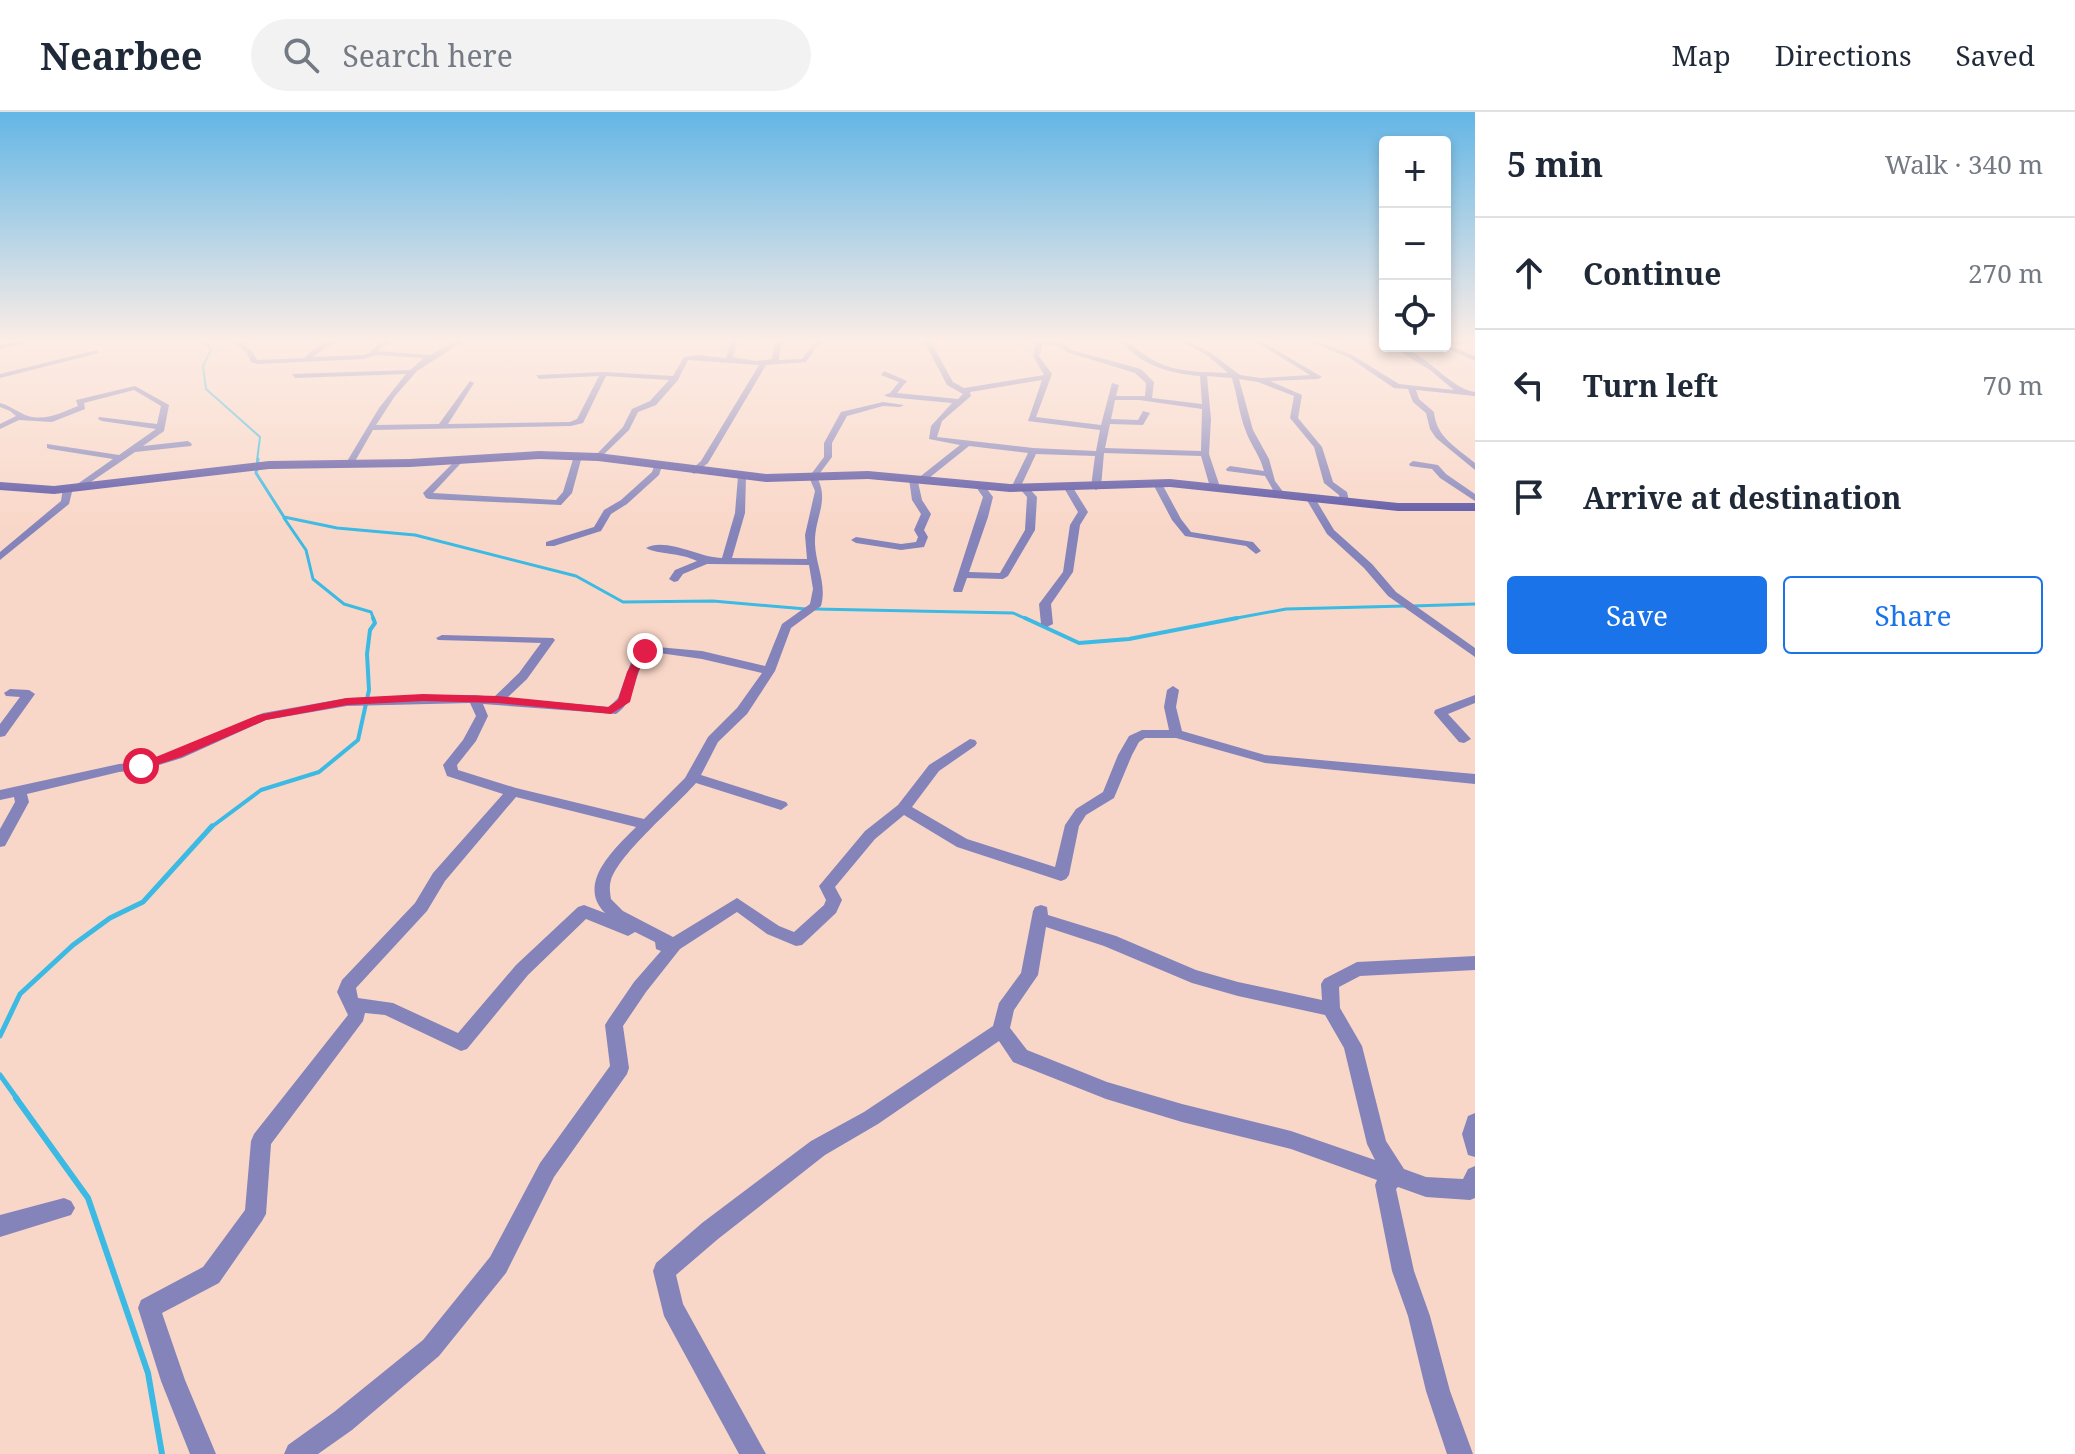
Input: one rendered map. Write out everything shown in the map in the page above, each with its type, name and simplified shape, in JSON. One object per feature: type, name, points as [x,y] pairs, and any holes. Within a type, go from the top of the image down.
[{"type":"street","points":[[0,427],[20,418],[52,420],[82,407],[80,402]]},
{"type":"street","points":[[0,557],[66,502],[74,488],[131,451],[161,427],[165,405],[159,402]]},
{"type":"street","points":[[350,463],[370,428],[391,402]]},
{"type":"street","points":[[441,428],[458,402]]},
{"type":"street","points":[[370,428],[571,424],[580,421],[590,402]]},
{"type":"street","points":[[598,457],[626,428],[635,411],[654,402]]},
{"type":"street","points":[[694,471],[704,463],[743,402]]},
{"type":"street","points":[[879,406],[880,402]]},
{"type":"street","points":[[955,402],[934,423],[931,431],[933,439],[1033,451],[1205,454]]},
{"type":"street","points":[[1038,402],[1029,417],[1031,419],[1140,423],[1146,413]]},
{"type":"street","points":[[1096,487],[1103,424],[1112,408],[1111,402]]},
{"type":"street","points":[[1161,402],[1204,407]]},
{"type":"street","points":[[1204,402],[1207,419],[1205,454],[1215,487]]},
{"type":"street","points":[[1243,402],[1249,430],[1279,493]]},
{"type":"street","points":[[1297,402],[1294,418],[1318,447],[1329,483],[1344,494],[1344,501]]},
{"type":"street","points":[[1418,402],[1430,412],[1432,428],[1442,440],[1475,467]]},
{"type":"street","points":[[0,405],[13,409],[20,418]]},
{"type":"street","points":[[813,477],[828,457],[828,443],[844,414],[900,405]]},
{"type":"street","points":[[102,419],[161,427]]},
{"type":"street","points":[[131,451],[188,444]]},
{"type":"street","points":[[917,479],[966,444]]},
{"type":"street","points":[[50,446],[120,458]]},
{"type":"street","points":[[1020,488],[1033,451]]},
{"type":"street","points":[[0,486],[40,490],[74,488],[269,465],[459,460],[504,455],[578,456],[742,476],[868,475],[1020,488],[1158,484],[1409,507],[1475,507]]},
{"type":"street","points":[[459,460],[428,493],[429,496],[558,503],[567,493],[578,456]]},
{"type":"street","points":[[1413,464],[1435,467],[1475,498]]},
{"type":"street","points":[[550,544],[598,529],[607,512],[624,502],[656,473],[658,466]]},
{"type":"street","points":[[1230,469],[1268,474]]},
{"type":"street","points":[[727,559],[740,513],[742,476]]},
{"type":"street","points":[[813,477],[820,491],[812,514],[810,546],[820,587],[816,603],[786,626],[769,671],[742,711],[713,740],[693,777],[629,843],[602,882],[603,901],[617,915],[674,945],[737,904],[773,930],[796,940],[830,909],[834,900],[827,886],[870,835],[903,808],[934,768],[970,743]]},
{"type":"street","points":[[856,540],[901,547],[920,545],[923,537],[919,530],[926,514],[917,500],[917,479]]},
{"type":"street","points":[[1158,484],[1188,534],[1249,544],[1256,551]]},
{"type":"street","points":[[958,590],[965,558],[986,517],[988,497],[981,487]]},
{"type":"street","points":[[963,575],[1003,576],[1030,530],[1032,497],[1020,488]]},
{"type":"street","points":[[1047,624],[1045,604],[1068,572],[1075,525],[1083,512],[1069,488]]},
{"type":"street","points":[[1310,497],[1330,532],[1368,566],[1392,594],[1475,653]]},
{"type":"street","points":[[651,548],[685,551],[707,563]]},
{"type":"street","points":[[674,579],[679,572],[727,559],[813,562]]},
{"type":"street","points":[[442,638],[549,640],[523,676],[498,700]]},
{"type":"street","points":[[0,795],[119,768],[141,766],[202,745],[263,717],[347,702],[475,699],[601,712],[616,709],[624,702],[632,672],[650,648],[702,655],[769,671]]},
{"type":"street","points":[[1173,690],[1170,707],[1176,734]]},
{"type":"street","points":[[0,733],[29,694],[10,693]]},
{"type":"street","points":[[475,699],[482,716],[449,769],[468,780],[647,825]]},
{"type":"street","points":[[1464,739],[1440,713],[1475,699]]},
{"type":"street","points":[[903,808],[962,843],[1061,875],[1072,825],[1081,812],[1109,795],[1134,739],[1153,732],[1176,734],[1265,759],[1475,779]]},
{"type":"street","points":[[693,777],[781,805]]},
{"type":"street","points":[[0,842],[22,802],[19,790]]},
{"type":"street","points":[[203,1454],[173,1381],[149,1308],[211,1275],[255,1214],[261,1141],[357,1016],[346,992],[348,985],[421,907],[439,877],[513,792]]},
{"type":"street","points":[[297,1454],[343,1421],[431,1348],[498,1265],[547,1170],[620,1068],[614,1025],[672,949],[584,911],[522,970],[461,1043],[387,1008],[354,1005]]},
{"type":"street","points":[[753,1454],[672,1308],[664,1271],[710,1231],[818,1148],[871,1118],[1001,1030],[1005,1008],[1029,975],[1044,916],[1192,976],[1331,1009]]},
{"type":"street","points":[[1396,1175],[1377,1144],[1353,1046],[1331,1009],[1330,984],[1357,969],[1475,963]]},
{"type":"street","points":[[1001,1030],[1020,1056],[1182,1113],[1291,1140],[1426,1187],[1470,1190],[1475,1176]]},
{"type":"street","points":[[1475,1122],[1472,1134],[1475,1148]]},
{"type":"street","points":[[1396,1175],[1385,1185],[1403,1271],[1460,1454]]},
{"type":"street","points":[[0,1226],[64,1208]]},
{"type":"waterway","points":[[220,402],[260,437],[257,461]]},
{"type":"waterway","points":[[258,459],[256,473],[284,517],[337,528],[415,535],[576,576],[623,602],[713,601],[806,609]]},
{"type":"waterway","points":[[284,518],[306,550],[313,579],[344,604],[371,612],[374,620]]},
{"type":"waterway","points":[[1413,606],[1475,604]]},
{"type":"waterway","points":[[1226,620],[1286,609],[1405,606]]},
{"type":"waterway","points":[[815,609],[1013,613],[1029,620]]},
{"type":"waterway","points":[[211,828],[261,790],[319,772],[358,740],[369,690],[367,654],[370,630],[375,623],[373,618]]},
{"type":"waterway","points":[[1025,618],[1079,643],[1129,639],[1237,618]]},
{"type":"waterway","points":[[0,1036],[20,994],[73,945],[110,918],[143,902],[211,828]]},
{"type":"waterway","points":[[0,1075],[18,1100]]},
{"type":"waterway","points":[[16,1098],[88,1198],[148,1373],[162,1454]]},
{"type":"route","points":[[141,766],[177,755],[263,717],[347,702],[423,698],[498,700],[611,711],[624,702],[632,672],[645,651]]}]
